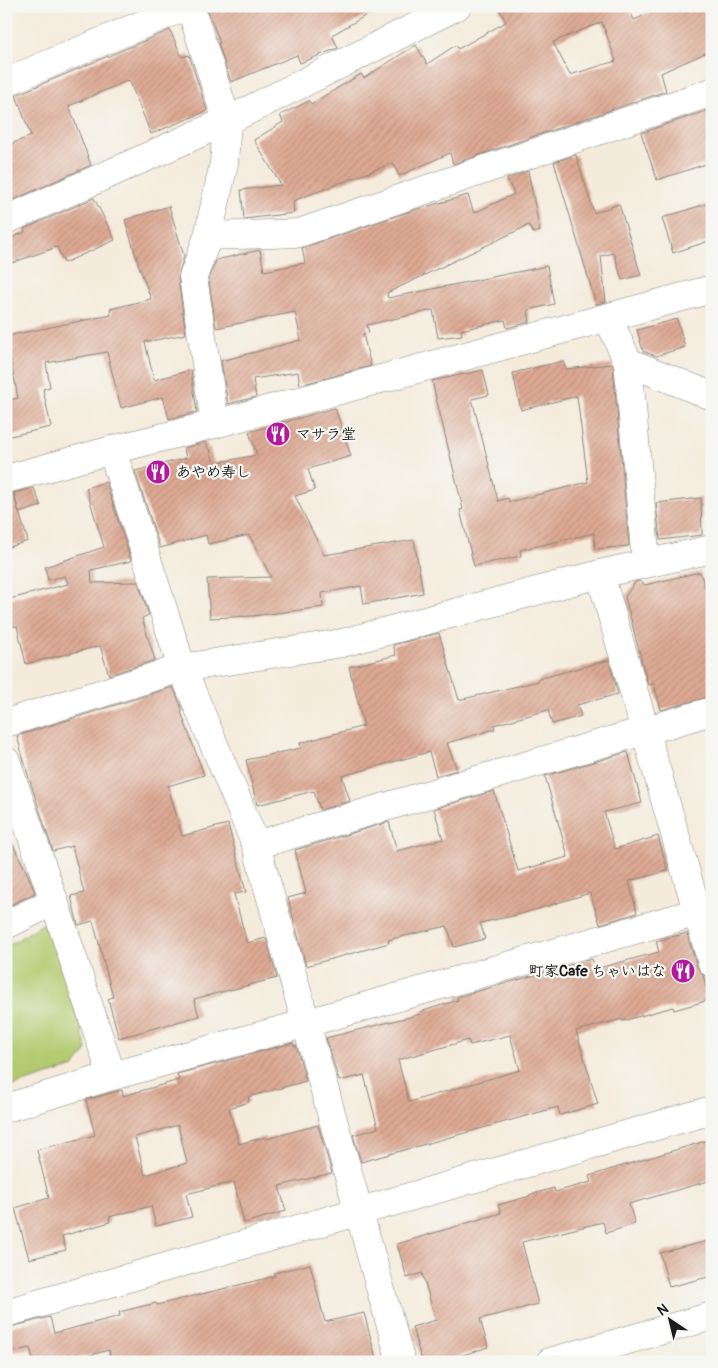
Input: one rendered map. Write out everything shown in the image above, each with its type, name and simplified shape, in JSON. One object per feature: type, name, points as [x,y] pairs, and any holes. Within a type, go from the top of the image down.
[{"type":"street","points":[[6,82],[188,6],[227,121],[224,163],[208,236],[193,277],[215,424]]},
{"type":"street","points":[[6,220],[227,121],[457,6]]},
{"type":"street","points":[[208,236],[299,233],[712,92]]},
{"type":"street","points":[[6,479],[712,289]]},
{"type":"street","points":[[608,318],[628,362],[646,564]]},
{"type":"street","points":[[628,362],[712,396]]},
{"type":"street","points":[[112,450],[182,668],[256,845],[400,1362]]},
{"type":"street","points":[[6,723],[182,668],[342,643],[600,574],[712,549]]},
{"type":"street","points":[[600,574],[646,731],[705,910],[712,963]]},
{"type":"street","points":[[256,845],[712,711]]},
{"type":"street","points":[[6,762],[112,1076]]},
{"type":"street","points":[[6,925],[54,901]]},
{"type":"street","points":[[6,1108],[112,1076],[307,1023],[705,910]]},
{"type":"street","points":[[6,1313],[712,1110]]},
{"type":"street","points":[[550,1362],[712,1316]]},
{"type":"green space","points":[[49,920],[87,1050],[74,1067],[6,1088],[6,947]]},
{"type":"building","points":[[206,6],[382,6],[332,35],[338,48],[300,63],[297,55],[231,82],[218,43],[220,43]]},
{"type":"building","points":[[498,6],[639,6],[630,11],[634,20],[665,6],[712,6],[712,50],[661,73],[666,91],[453,164],[450,153],[399,176],[393,163],[293,201],[294,213],[244,219],[241,190],[281,185],[254,140],[283,122],[280,115],[309,101],[311,104],[361,74],[364,78],[416,45],[427,64],[456,45],[458,49],[506,22]],"holes":[[[602,22],[616,61],[570,75],[553,42]]]},
{"type":"building","points":[[170,30],[182,57],[189,55],[207,111],[151,134],[129,80],[69,106],[91,165],[11,201],[6,191],[6,146],[31,136],[16,95]]},
{"type":"building","points":[[712,109],[712,162],[657,180],[641,133]]},
{"type":"building","points":[[576,155],[594,213],[619,204],[641,275],[622,280],[614,253],[601,256],[606,302],[596,304],[554,162]]},
{"type":"building","points":[[528,171],[540,231],[533,233],[529,225],[387,293],[388,298],[547,266],[554,304],[528,310],[530,322],[507,328],[505,320],[461,330],[462,335],[438,338],[433,310],[367,325],[369,333],[363,334],[371,366],[300,385],[298,372],[253,379],[256,397],[228,404],[221,361],[301,340],[295,312],[216,328],[209,279],[216,260],[260,250],[264,271],[305,263],[302,248],[411,211],[468,195],[474,213],[514,194],[507,179]]},
{"type":"building","points":[[94,198],[115,240],[64,263],[57,247],[6,265],[6,240],[25,232],[24,229]]},
{"type":"building","points":[[712,202],[712,240],[673,253],[662,218]]},
{"type":"building","points":[[169,206],[184,256],[178,279],[186,334],[145,342],[154,380],[191,370],[197,412],[169,419],[163,397],[121,408],[107,352],[46,363],[50,387],[43,389],[51,427],[6,437],[6,401],[18,398],[6,336],[111,315],[110,309],[151,299],[125,220]]},
{"type":"building","points":[[677,319],[685,347],[656,356],[643,351],[637,330]]},
{"type":"building","points":[[563,361],[566,369],[612,364],[613,366],[629,546],[595,549],[594,533],[520,550],[521,556],[474,566],[460,510],[463,509],[432,381],[483,370],[489,395],[472,399],[498,501],[508,498],[509,502],[588,482],[577,396],[521,410],[513,373]]},
{"type":"building","points":[[335,408],[351,456],[308,469],[315,490],[295,496],[324,555],[414,540],[423,593],[364,604],[361,586],[322,593],[323,607],[253,616],[210,618],[207,579],[271,577],[249,535],[208,544],[206,535],[160,548],[135,471],[186,458],[184,448],[206,442],[214,463],[257,455],[249,432]]},
{"type":"building","points":[[106,482],[131,561],[91,570],[92,583],[138,582],[149,615],[142,618],[155,660],[109,675],[100,646],[26,664],[17,626],[14,627],[6,600],[68,584],[65,576],[48,580],[45,567],[104,547],[86,488]]},
{"type":"building","points":[[34,488],[41,506],[19,513],[14,493]]},
{"type":"building","points":[[13,493],[28,541],[6,548],[6,494]]},
{"type":"building","points":[[701,498],[702,535],[660,540],[656,503]]},
{"type":"building","points":[[700,572],[712,610],[712,696],[661,710],[654,684],[648,685],[625,597],[635,582],[639,581],[645,585]]},
{"type":"building","points":[[439,633],[459,700],[539,681],[538,679],[609,660],[618,694],[577,705],[581,716],[552,724],[548,710],[494,725],[495,729],[447,743],[457,770],[436,776],[429,752],[342,776],[350,801],[320,810],[314,791],[257,805],[246,760],[301,748],[300,743],[364,726],[349,667],[396,655],[393,645]]},
{"type":"building","points":[[173,687],[204,775],[168,786],[182,836],[228,824],[246,892],[234,894],[247,943],[266,938],[277,978],[194,999],[199,1016],[119,1038],[108,999],[113,997],[93,921],[78,925],[77,921],[71,896],[84,893],[72,846],[53,851],[17,736]]},
{"type":"building","points":[[628,752],[642,803],[604,812],[615,849],[658,836],[668,871],[629,881],[637,913],[600,924],[590,893],[521,914],[480,923],[485,939],[454,947],[447,926],[388,940],[389,943],[306,966],[288,898],[306,893],[295,850],[389,822],[397,851],[443,839],[434,809],[494,791],[518,871],[568,857],[545,776]]},
{"type":"building","points":[[6,831],[35,893],[6,907]]},
{"type":"building","points":[[687,933],[697,967],[703,975],[709,1000],[674,1010],[673,1007],[576,1031],[598,1104],[560,1115],[558,1107],[361,1162],[353,1135],[378,1128],[364,1075],[339,1081],[326,1038],[421,1014],[420,1012],[458,1000],[457,997],[592,959],[595,969],[659,952],[656,941]],"holes":[[[510,1035],[520,1070],[409,1102],[398,1060],[468,1040],[470,1045]]]},
{"type":"building","points":[[293,1043],[294,1046],[296,1045],[306,1081],[248,1097],[249,1102],[229,1108],[239,1144],[318,1125],[332,1173],[279,1186],[286,1211],[244,1223],[234,1182],[186,1194],[192,1217],[156,1226],[151,1206],[109,1217],[110,1222],[62,1236],[66,1250],[29,1259],[15,1208],[49,1198],[37,1150],[95,1135],[86,1100],[122,1090],[123,1096],[179,1080],[177,1074]],"holes":[[[178,1125],[187,1163],[145,1175],[135,1137]]]},
{"type":"building","points":[[712,1139],[712,1180],[629,1204],[635,1224],[606,1233],[603,1222],[522,1242],[538,1304],[480,1319],[488,1347],[441,1362],[422,1362],[412,1327],[436,1320],[422,1273],[407,1278],[397,1244],[501,1213],[498,1205],[554,1188],[555,1192],[591,1182],[589,1176]]},
{"type":"building","points":[[712,1240],[712,1276],[669,1287],[660,1253]]},
{"type":"building","points":[[310,1264],[325,1322],[364,1313],[377,1362],[111,1362],[109,1350],[65,1362],[34,1362],[30,1348],[6,1353],[6,1328],[50,1317],[54,1333],[120,1316],[119,1312],[156,1303],[157,1305],[275,1276],[274,1273]]},
{"type":"place","name":"マサラ堂","points":[[278,434]]},
{"type":"place","name":"あやめ寿し","points":[[158,472]]},
{"type":"place","name":"町家Cafe ちゃいはな","points":[[683,971]]}]
